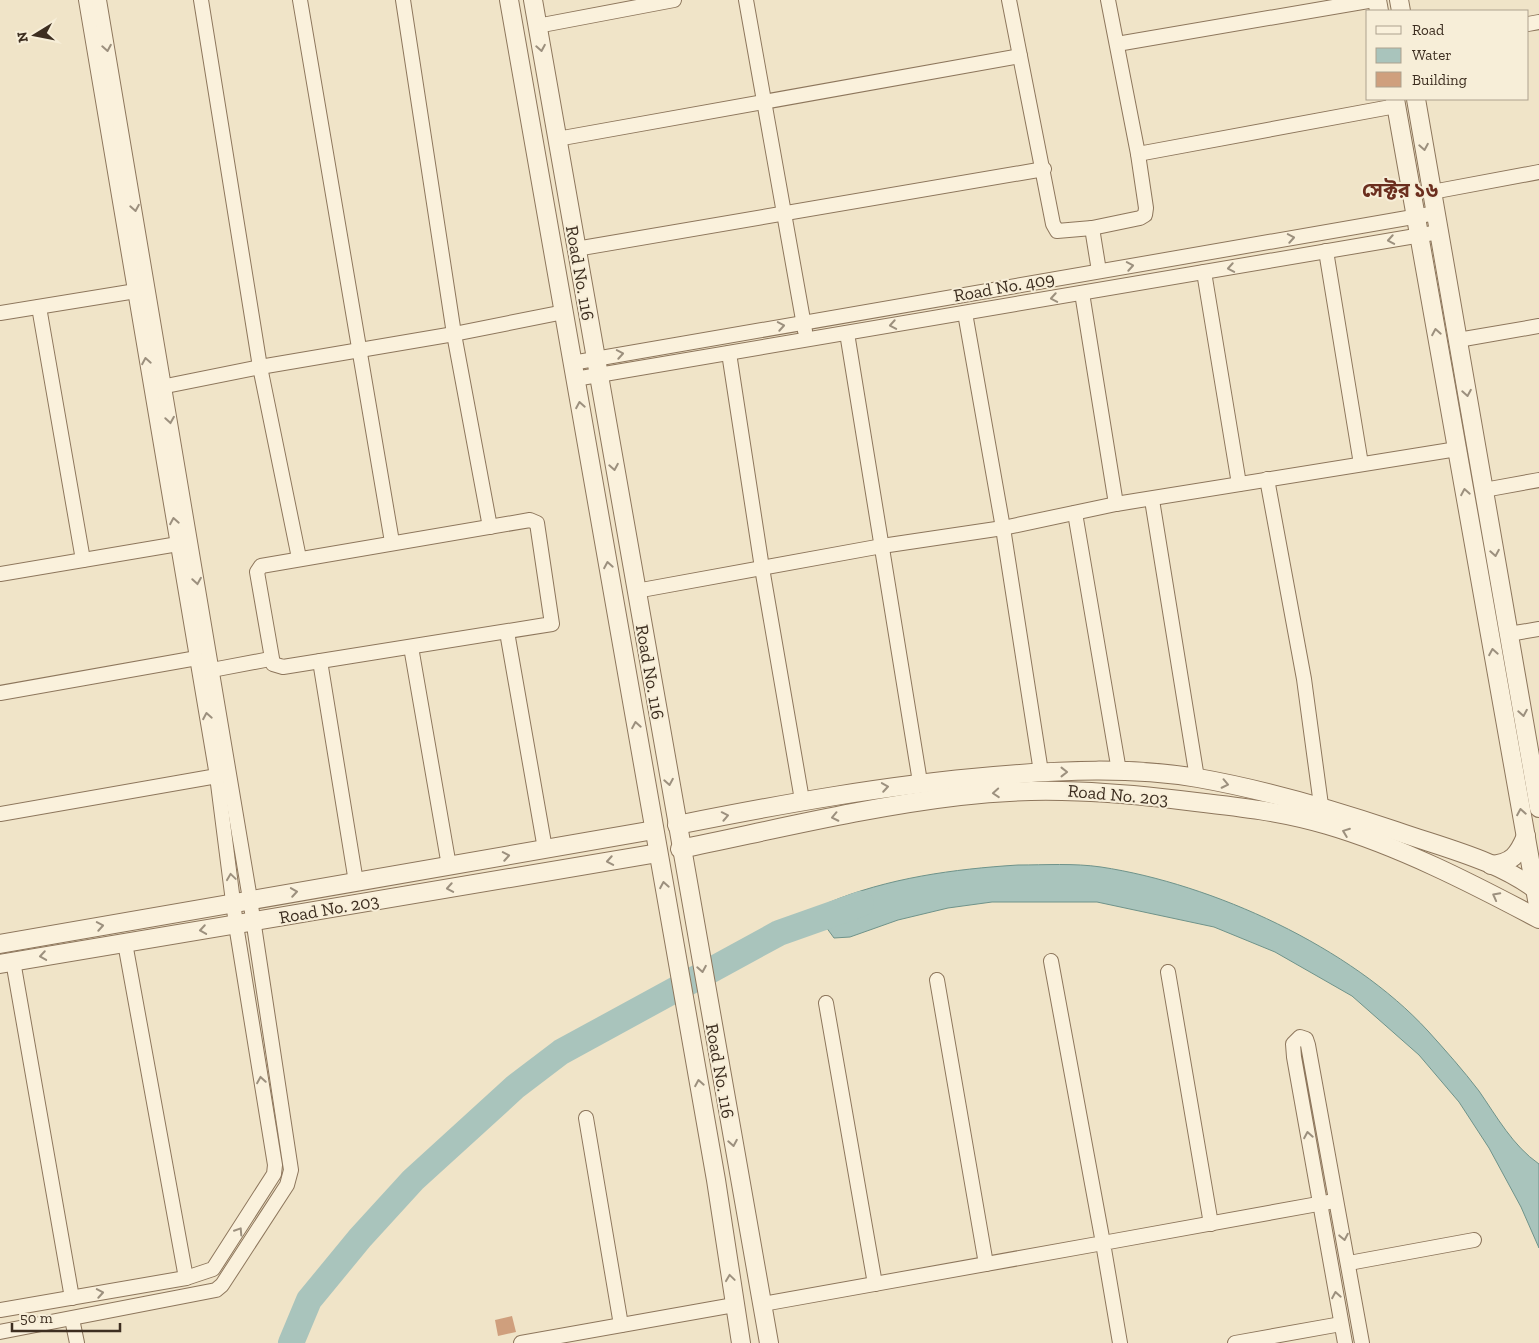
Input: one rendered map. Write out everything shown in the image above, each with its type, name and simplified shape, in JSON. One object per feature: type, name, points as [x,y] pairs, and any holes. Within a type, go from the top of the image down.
[{"type":"street","points":[[0,1310],[186,1278],[214,1269],[274,1174],[275,1165],[212,670],[158,388],[134,291],[86,0]]},
{"type":"street","points":[[99,0],[148,289],[158,388],[178,544],[217,776],[242,901]]},
{"type":"street","points":[[201,0],[260,367],[299,558]]},
{"type":"street","points":[[300,0],[392,542]]},
{"type":"street","points":[[403,0],[454,334],[490,527]]},
{"type":"street","name":"Road No. 116","points":[[509,0],[691,1039],[741,1343]]},
{"type":"street","name":"Road No. 116","points":[[533,0],[680,849],[769,1343]]},
{"type":"street","points":[[537,26],[674,0]]},
{"type":"street","points":[[746,0],[807,340]]},
{"type":"street","points":[[1009,0],[1044,169],[1053,224],[1057,231],[1092,228],[1140,218],[1145,215],[1146,208],[1138,154],[1108,0]]},
{"type":"street","points":[[1117,44],[1376,0]]},
{"type":"street","points":[[557,138],[1020,56]]},
{"type":"street","points":[[1416,100],[1509,634],[1537,782],[1539,808]]},
{"type":"street","points":[[1138,154],[1395,102],[1537,890],[1539,911]]},
{"type":"street","points":[[576,248],[1044,169]]},
{"type":"street","points":[[1432,192],[1539,172]]},
{"type":"street","name":"Road No. 409","points":[[574,371],[804,322],[1436,213]]},
{"type":"street","points":[[1092,228],[1099,271]]},
{"type":"street","name":"Road No. 409","points":[[597,367],[729,353],[1439,232]]},
{"type":"street","points":[[1326,252],[1361,464]]},
{"type":"street","points":[[1204,272],[1240,484]]},
{"type":"street","points":[[0,313],[148,289]]},
{"type":"street","points":[[1082,293],[1116,504]]},
{"type":"street","points":[[39,306],[83,560]]},
{"type":"street","points":[[158,388],[260,367],[454,334],[564,312]]},
{"type":"street","points":[[965,313],[1003,528],[1041,772]]},
{"type":"street","points":[[1458,340],[1539,326]]},
{"type":"street","points":[[847,333],[920,782]]},
{"type":"street","points":[[729,353],[762,568],[802,800]]},
{"type":"street","points":[[636,591],[882,546],[1003,528],[1116,504],[1152,500],[1267,479],[1457,450]]},
{"type":"street","points":[[1267,479],[1304,679],[1321,805]]},
{"type":"street","points":[[1484,490],[1539,480]]},
{"type":"street","points":[[1152,500],[1197,778]]},
{"type":"street","points":[[1075,513],[1119,771]]},
{"type":"street","points":[[530,520],[537,523],[553,616],[552,624],[549,626],[276,667],[270,659],[258,568],[299,558],[490,527],[530,520]]},
{"type":"street","points":[[0,574],[178,544]]},
{"type":"street","points":[[1509,634],[1539,629]]},
{"type":"street","points":[[507,632],[545,849]]},
{"type":"street","points":[[412,647],[449,866]]},
{"type":"street","points":[[0,693],[197,658]]},
{"type":"street","points":[[212,670],[270,659]]},
{"type":"street","points":[[320,661],[356,882]]},
{"type":"street","points":[[677,825],[802,800],[920,782],[1041,772],[1119,771],[1197,778],[1321,805],[1491,865],[1510,873],[1537,890]]},
{"type":"street","points":[[0,814],[217,776]]},
{"type":"street","name":"Road No. 203","points":[[680,849],[868,810],[962,795],[1055,790],[1164,798],[1266,810],[1328,825],[1470,882],[1539,918]]},
{"type":"street","name":"Road No. 203","points":[[0,944],[654,830]]},
{"type":"street","points":[[1491,865],[1505,863],[1514,858],[1526,836]]},
{"type":"street","name":"Road No. 203","points":[[6,962],[244,924],[658,853]]},
{"type":"street","points":[[0,1332],[216,1290],[222,1285],[290,1179],[290,1161],[244,924]]},
{"type":"street","points":[[125,943],[186,1278]]},
{"type":"street","points":[[1051,961],[1120,1343]]},
{"type":"street","points":[[6,962],[72,1298]]},
{"type":"street","points":[[1168,972],[1211,1224]]},
{"type":"street","points":[[937,980],[986,1264]]},
{"type":"street","points":[[826,1003],[875,1284]]},
{"type":"street","points":[[1345,1343],[1292,1044],[1300,1037],[1306,1039],[1308,1045],[1362,1343]]},
{"type":"street","points":[[586,1118],[621,1325]]},
{"type":"street","points":[[763,1304],[1337,1201]]},
{"type":"street","points":[[1348,1263],[1474,1240]]},
{"type":"street","points":[[521,1343],[734,1305]]},
{"type":"street","points":[[72,1319],[77,1343]]},
{"type":"street","points":[[1235,1343],[1341,1324]]},
{"type":"water","points":[[1018,865],[1101,867],[1144,875],[1189,888],[1233,904],[1278,924],[1360,972],[1396,1001],[1428,1031],[1473,1083],[1513,1140],[1539,1164],[1539,1248],[1521,1207],[1489,1148],[1459,1102],[1419,1055],[1352,996],[1275,952],[1214,927],[1097,902],[992,902],[948,908],[898,920],[850,937],[834,938],[826,927],[828,903],[850,894],[921,876]]},
{"type":"building","points":[[512,1316],[516,1332],[498,1336],[495,1320]]},
{"type":"waterway","points":[[291,1343],[309,1300],[360,1238],[413,1180],[515,1087],[561,1052],[779,933],[861,904]]},
{"type":"district","name":"সেক্টর ১৬","points":[[1400,190]]}]
